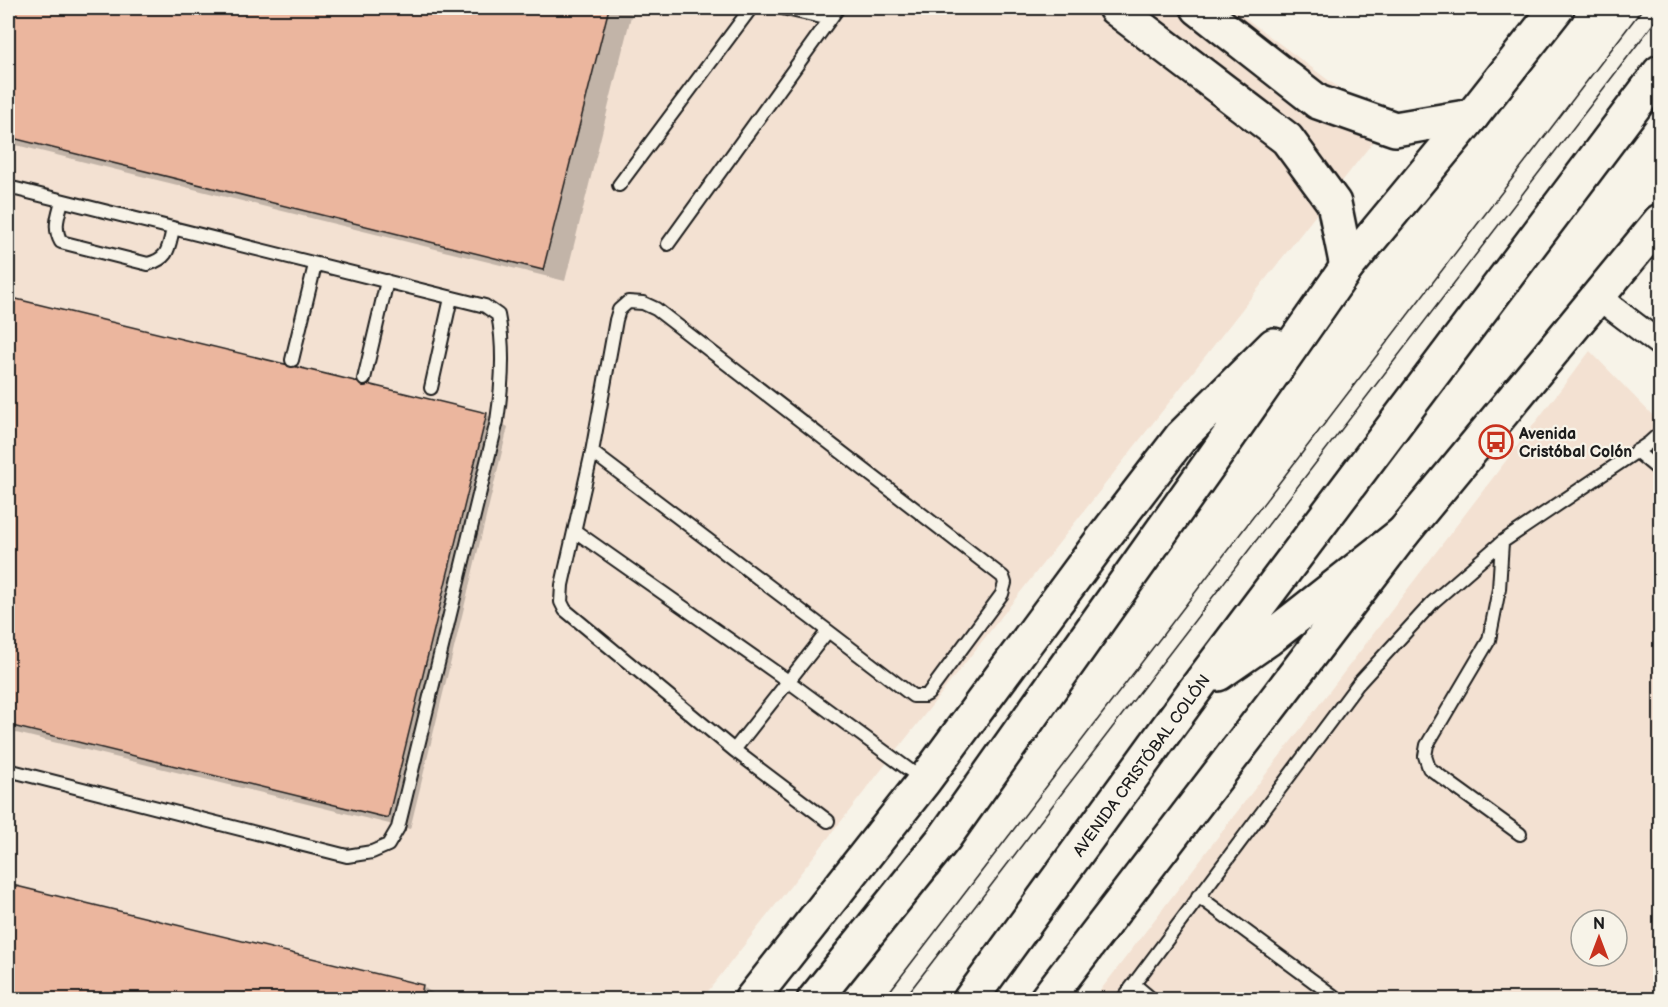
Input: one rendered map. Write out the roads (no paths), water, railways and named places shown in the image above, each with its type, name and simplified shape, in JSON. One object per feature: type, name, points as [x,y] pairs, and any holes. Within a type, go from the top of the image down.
[{"type":"main road","points":[[751,999],[924,781],[1092,553],[1181,437],[1338,279],[1334,203],[1287,139],[1115,8]]},
{"type":"main road","points":[[1198,8],[1318,102],[1395,129],[1472,116]]},
{"type":"main road","points":[[813,999],[945,837],[1338,279],[1557,8]]},
{"type":"main road","name":"AVENIDA CRISTÓBAL COLÓN","points":[[970,999],[1195,690],[1660,72]]},
{"type":"main road","points":[[1047,999],[1403,533],[1598,297],[1654,234]]},
{"type":"main road","points":[[1195,690],[1268,640],[1403,533]]},
{"type":"street","points":[[1598,297],[1660,344]]},
{"type":"lane","points":[[619,185],[751,8]]},
{"type":"lane","points":[[782,8],[830,19]]},
{"type":"lane","points":[[668,244],[838,8]]},
{"type":"lane","points":[[8,187],[485,306],[498,315],[501,329],[500,397],[497,421],[398,828],[388,845],[372,852],[347,856],[8,770]]},
{"type":"lane","points":[[62,201],[56,223],[56,233],[61,242],[148,264],[160,261],[167,253],[173,229]]},
{"type":"lane","points":[[292,360],[315,265]]},
{"type":"lane","points":[[364,379],[387,281]]},
{"type":"lane","points":[[430,388],[451,298]]},
{"type":"lane","points":[[592,452],[913,696],[924,696],[930,692],[1002,594],[1005,583],[999,572],[656,309],[643,303],[628,302],[620,310],[592,452],[560,594],[561,602],[565,610],[734,750],[828,820]]},
{"type":"lane","points":[[1122,999],[1358,684],[1433,602],[1502,542],[1660,433]]},
{"type":"lane","points":[[1636,451],[1660,471]]},
{"type":"lane","points":[[575,531],[788,681],[924,781]]},
{"type":"lane","points":[[1502,542],[1500,589],[1489,640],[1427,745],[1425,756],[1429,768],[1520,834]]},
{"type":"lane","points":[[734,750],[828,631]]},
{"type":"lane","points":[[1198,896],[1339,999]]},
{"type":"lane","points":[[1134,984],[1153,999]]},
{"type":"tram line","points":[[883,1000],[1643,8]]},
{"type":"tram line","points":[[903,1000],[1660,15]]},
{"type":"place","name":"Avenida Cristóbal Colón","points":[[1496,442]]}]
